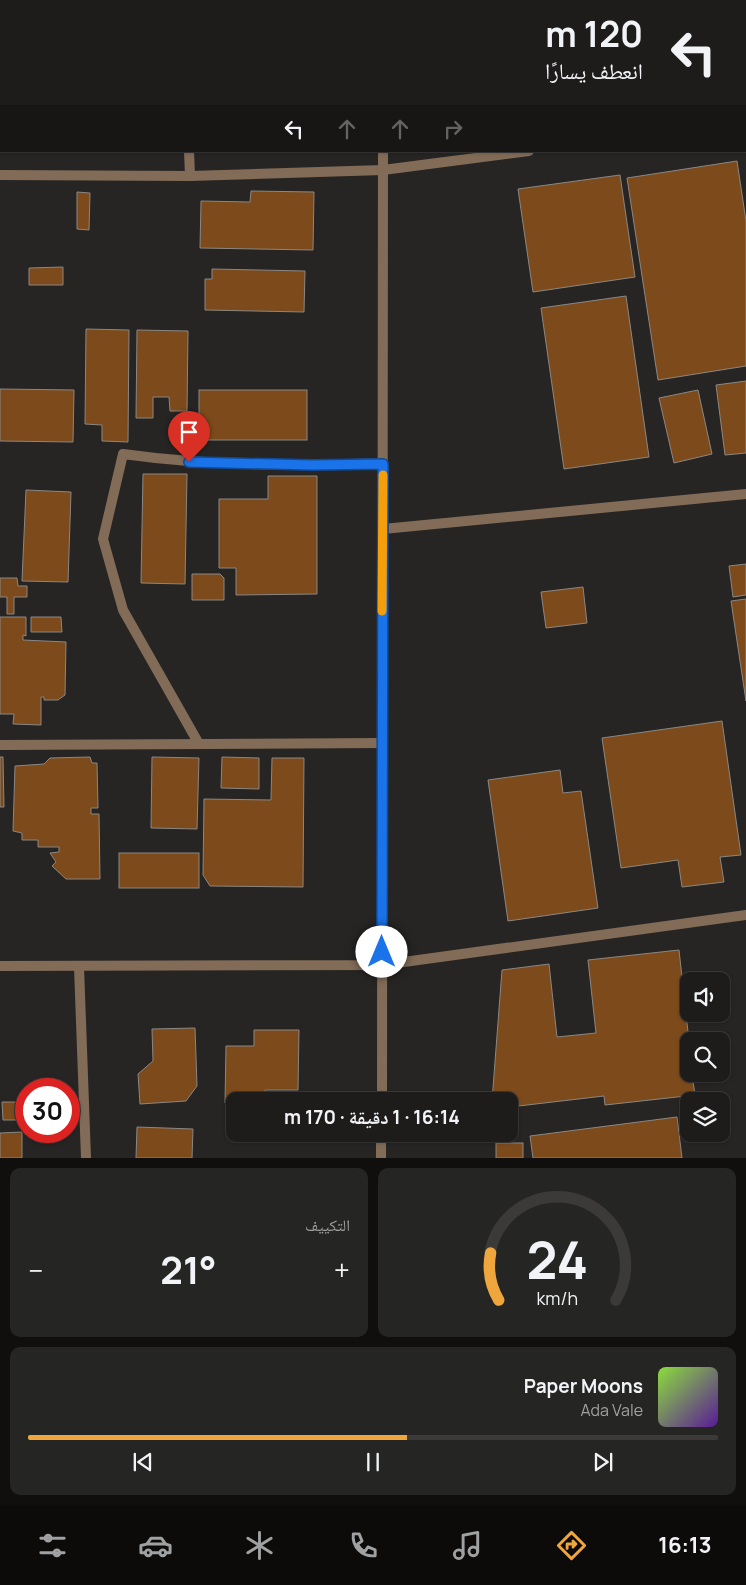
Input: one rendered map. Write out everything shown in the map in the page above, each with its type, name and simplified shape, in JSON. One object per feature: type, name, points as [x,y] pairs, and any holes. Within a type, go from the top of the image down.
[{"type":"street","points":[[189,152],[190,176]]},
{"type":"street","points":[[382,1092],[383,152]]},
{"type":"street","points":[[0,175],[190,176],[383,170],[521,152]]},
{"type":"street","points":[[199,744],[122,610],[103,539],[123,454],[172,461],[312,465],[383,464]]},
{"type":"street","points":[[383,529],[746,494]]},
{"type":"street","points":[[0,745],[382,743]]},
{"type":"street","points":[[0,966],[382,965],[746,915]]},
{"type":"street","points":[[79,966],[86,1158]]},
{"type":"street","points":[[382,1142],[382,1158]]},
{"type":"building","points":[[737,161],[746,221],[746,366],[658,380],[627,178]]},
{"type":"building","points":[[620,175],[635,277],[533,292],[518,189]]},
{"type":"building","points":[[251,191],[314,192],[313,250],[200,248],[201,201],[250,202]]},
{"type":"building","points":[[77,192],[90,193],[89,230],[77,229]]},
{"type":"building","points":[[63,267],[63,285],[29,285],[29,268]]},
{"type":"building","points":[[212,269],[305,271],[304,312],[205,310],[205,279],[212,279]]},
{"type":"building","points":[[626,296],[649,457],[564,469],[541,308]]},
{"type":"building","points":[[86,329],[129,330],[128,442],[102,441],[102,425],[85,424]]},
{"type":"building","points":[[137,330],[188,331],[187,411],[170,411],[169,397],[153,397],[153,418],[136,418]]},
{"type":"building","points":[[746,381],[746,453],[725,455],[716,385]]},
{"type":"building","points":[[0,389],[74,390],[73,442],[0,441]]},
{"type":"building","points":[[199,390],[307,390],[307,440],[199,440]]},
{"type":"building","points":[[698,390],[712,454],[674,463],[659,398]]},
{"type":"building","points":[[143,474],[187,474],[185,584],[141,583]]},
{"type":"building","points":[[268,476],[317,476],[317,594],[236,595],[236,568],[219,568],[219,499],[268,499]]},
{"type":"building","points":[[26,490],[71,492],[68,582],[22,581]]},
{"type":"building","points":[[746,564],[746,595],[733,597],[729,566]]},
{"type":"building","points":[[192,574],[220,574],[224,578],[224,600],[192,600]]},
{"type":"building","points":[[0,578],[17,578],[18,586],[27,586],[27,597],[14,597],[14,614],[7,614],[7,597],[0,597]]},
{"type":"building","points":[[583,587],[587,623],[546,628],[541,592]]},
{"type":"building","points":[[746,599],[746,701],[731,601]]},
{"type":"building","points":[[0,617],[26,617],[26,636],[23,635],[23,640],[66,642],[65,695],[58,700],[44,700],[44,697],[41,697],[41,725],[13,724],[14,714],[0,714]]},
{"type":"building","points":[[31,617],[61,617],[62,632],[31,632]]},
{"type":"building","points":[[722,721],[741,855],[720,857],[724,882],[682,887],[678,860],[621,868],[602,738]]},
{"type":"building","points":[[0,757],[3,757],[4,807],[0,807]]},
{"type":"building","points":[[90,757],[92,763],[97,763],[98,808],[91,808],[91,814],[99,814],[100,879],[66,879],[52,866],[56,862],[50,853],[59,852],[59,847],[38,847],[38,840],[22,840],[22,833],[13,831],[15,766],[44,764],[50,758]]},
{"type":"building","points":[[152,757],[199,758],[197,829],[151,828]]},
{"type":"building","points":[[222,757],[259,758],[259,789],[221,788]]},
{"type":"building","points":[[272,758],[304,758],[303,887],[210,886],[203,875],[204,799],[271,800]]},
{"type":"building","points":[[560,770],[563,793],[581,791],[598,908],[508,921],[488,780]]},
{"type":"building","points":[[119,853],[199,853],[199,888],[119,888]]},
{"type":"building","points":[[679,950],[681,972],[680,1022],[687,1022],[688,1032],[680,1032],[680,1082],[693,1082],[695,1092],[680,1092],[680,1097],[605,1105],[604,1096],[518,1106],[518,1092],[493,1092],[502,970],[549,964],[557,1037],[596,1033],[588,960]]},
{"type":"building","points":[[195,1028],[197,1086],[186,1101],[140,1104],[138,1074],[153,1061],[152,1029]]},
{"type":"building","points":[[254,1030],[299,1030],[298,1090],[226,1092],[225,1103],[226,1046],[254,1046]]},
{"type":"building","points":[[2,1102],[15,1102],[15,1120],[3,1120]]},
{"type":"building","points":[[677,1117],[682,1158],[533,1158],[530,1136]]},
{"type":"building","points":[[137,1127],[193,1129],[192,1158],[136,1158]]},
{"type":"building","points":[[15,1132],[15,1143],[22,1143],[22,1158],[0,1158],[0,1133]]},
{"type":"building","points":[[496,1143],[523,1143],[523,1158],[496,1158]]},
{"type":"slow traffic","points":[[382,611],[383,475]]},
{"type":"route","points":[[189,462],[312,465],[383,464],[382,952]]}]
